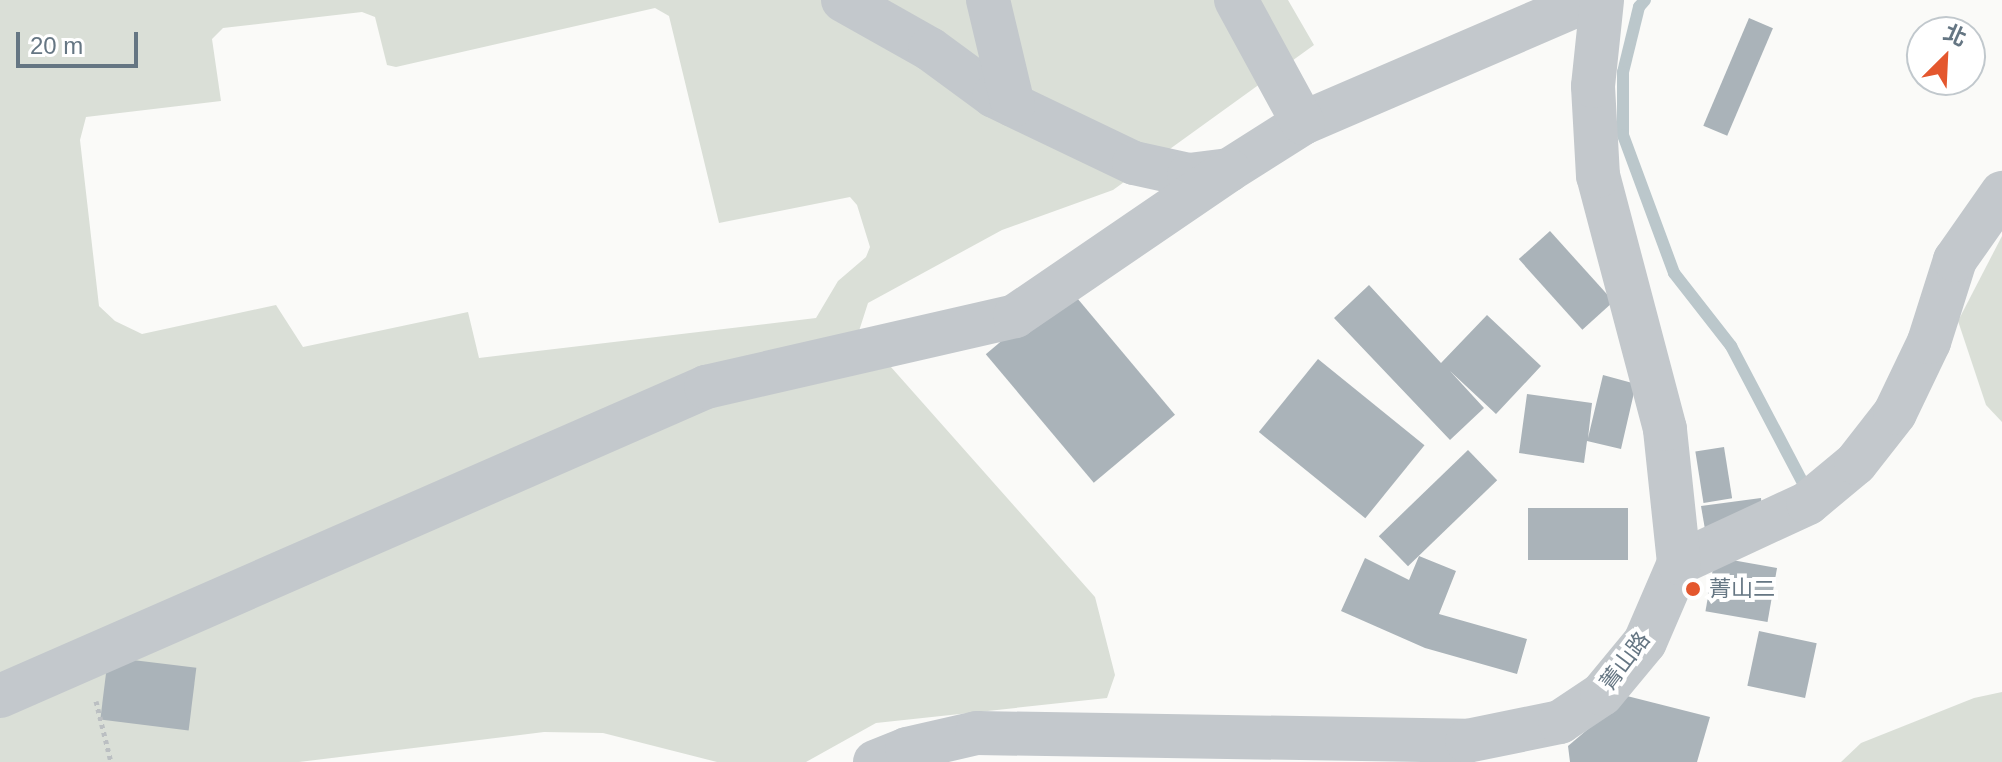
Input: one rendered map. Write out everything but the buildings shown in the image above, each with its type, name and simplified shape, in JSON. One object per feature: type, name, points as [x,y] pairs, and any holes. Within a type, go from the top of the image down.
[{"type":"street","points":[[843,0],[930,49],[1013,105],[1134,163],[1189,175],[1229,170]]},
{"type":"street","points":[[988,0],[1013,105]]},
{"type":"street","points":[[1236,0],[1303,123]]},
{"type":"street","points":[[0,696],[706,387],[1015,316],[1303,123],[1588,0]]},
{"type":"street","name":"菁山路","points":[[875,762],[907,749],[977,733],[1467,741],[1560,722],[1602,694],[1645,642],[1679,563],[1665,429],[1598,176],[1593,86],[1602,0]]},
{"type":"street","points":[[1679,563],[1808,503],[1856,463],[1895,413],[1929,342],[1955,260],[2002,193]]},
{"type":"path","points":[[85,659],[111,762]]},
{"type":"shaded area","points":[[0,0],[1288,0],[1314,45],[1113,190],[1002,230],[868,303],[859,331],[1095,597],[1115,675],[1107,698],[876,723],[806,762],[717,762],[603,733],[544,732],[299,762],[0,762]],"holes":[[[655,8],[669,16],[719,223],[850,197],[857,205],[870,247],[866,257],[838,281],[816,318],[479,358],[468,312],[303,347],[276,305],[142,334],[115,321],[99,306],[80,140],[86,117],[221,101],[212,39],[223,28],[362,12],[375,17],[387,65],[396,67]]]},
{"type":"shaded area","points":[[2002,236],[2002,422],[1986,405],[1958,321]]},
{"type":"shaded area","points":[[2002,692],[2002,762],[1841,762],[1861,743],[1974,698]]},
{"type":"waterway","points":[[1645,0],[1639,7],[1623,72],[1623,135],[1674,273],[1731,346],[1805,487]]},
{"type":"place","name":"菁山二","points":[[1693,589]]}]
